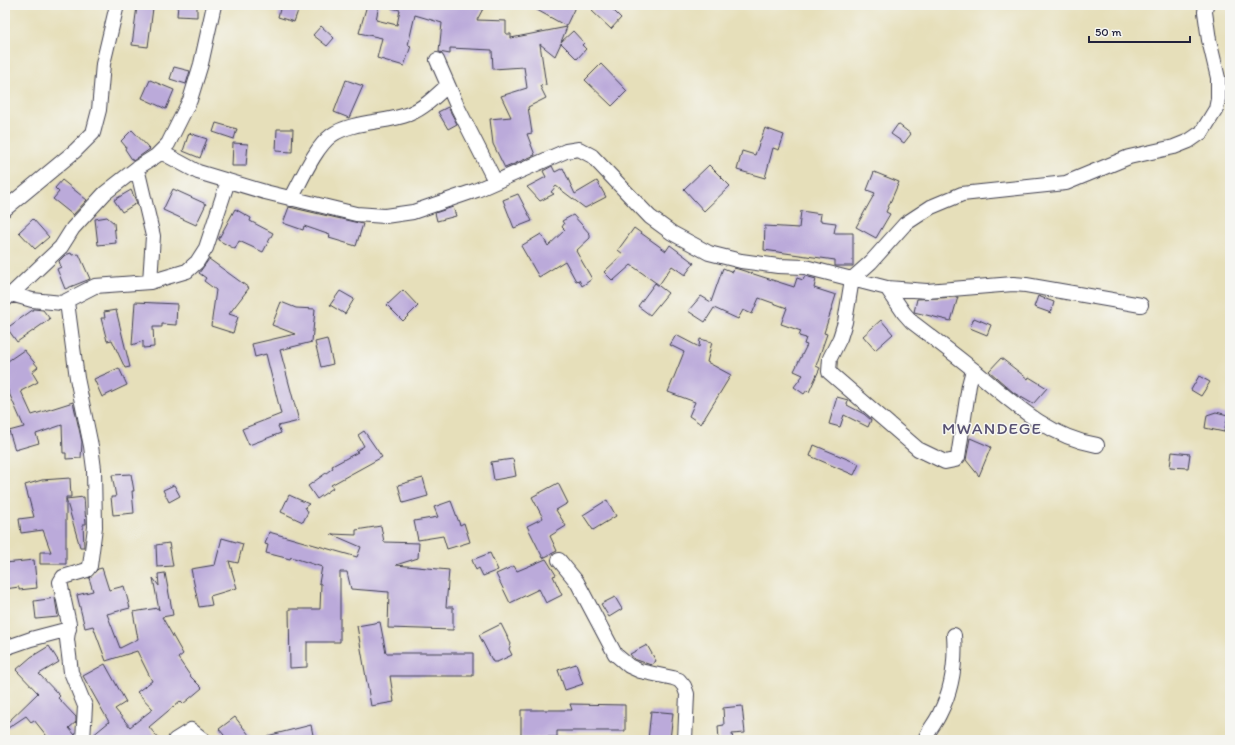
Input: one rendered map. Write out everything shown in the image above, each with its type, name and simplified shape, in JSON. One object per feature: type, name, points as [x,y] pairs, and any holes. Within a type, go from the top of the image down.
[{"type":"street","points":[[5,209],[74,152],[93,132],[99,110],[103,64],[117,5]]},
{"type":"street","points":[[8,297],[61,246],[73,228],[105,193],[137,168],[161,152],[174,132],[190,100],[201,64],[214,5]]},
{"type":"street","points":[[973,370],[969,385],[958,457],[955,460],[945,462],[918,449],[829,372],[830,358],[846,322],[852,279],[871,262],[905,224],[931,207],[962,194],[1066,183],[1129,157],[1174,147],[1189,141],[1202,132],[1216,109],[1218,99],[1218,78],[1209,40],[1205,12],[1206,5]]},
{"type":"street","points":[[437,60],[495,181]]},
{"type":"street","points":[[291,199],[321,147],[332,135],[349,128],[408,114],[429,102],[448,85]]},
{"type":"street","points":[[161,152],[198,172],[228,181],[291,199],[356,214],[385,216],[413,212],[477,190],[566,151],[579,149],[592,156],[650,217],[672,233],[709,252],[741,261],[778,266],[805,267],[887,288],[927,291],[1013,284],[1141,305]]},
{"type":"street","points":[[137,168],[152,232],[150,282]]},
{"type":"street","points":[[8,297],[49,303],[67,302],[95,286],[150,282],[187,271],[202,255],[206,248],[228,181]]},
{"type":"street","points":[[887,288],[912,322],[1034,418],[1070,438],[1097,445]]},
{"type":"street","points":[[67,302],[76,378],[91,446],[94,469],[95,527],[89,568],[63,577],[60,580],[69,629],[67,639],[71,672],[85,710],[83,740]]},
{"type":"street","points":[[559,560],[577,582],[616,654],[629,666],[640,671],[679,680],[684,686],[687,694],[685,740]]},
{"type":"street","points":[[5,648],[69,629]]},
{"type":"street","points":[[925,740],[946,703],[952,682],[956,659],[954,635]]},
{"type":"street","points":[[175,740],[191,730],[204,740]]},
{"type":"building","points":[[178,5],[197,5],[197,17],[177,16]]},
{"type":"building","points":[[281,5],[300,5],[294,22],[278,17]]},
{"type":"building","points":[[367,5],[379,5],[376,20],[397,25],[400,10],[391,8],[392,5],[485,5],[477,20],[506,21],[506,34],[511,34],[511,38],[567,27],[561,42],[573,31],[584,43],[582,45],[586,49],[577,59],[561,43],[555,56],[540,44],[546,85],[540,86],[546,98],[528,107],[532,133],[527,134],[535,155],[505,168],[493,144],[490,119],[511,117],[501,96],[527,88],[524,67],[493,69],[492,50],[450,48],[450,54],[439,52],[442,23],[415,15],[408,45],[411,46],[404,66],[377,58],[382,38],[359,33]]},
{"type":"building","points":[[528,5],[576,5],[566,26]]},
{"type":"building","points":[[598,5],[608,5],[621,18],[611,29],[592,11]]},
{"type":"building","points":[[137,6],[153,8],[148,47],[132,45]]},
{"type":"building","points":[[321,26],[334,38],[327,46],[313,35]]},
{"type":"building","points":[[601,64],[627,91],[612,106],[585,80]]},
{"type":"building","points":[[174,67],[190,71],[186,84],[170,79]]},
{"type":"building","points":[[150,80],[174,90],[166,109],[142,98]]},
{"type":"building","points":[[346,80],[363,86],[349,118],[334,112]]},
{"type":"building","points":[[448,107],[457,124],[448,129],[438,112]]},
{"type":"building","points":[[216,123],[237,129],[234,139],[213,132]]},
{"type":"building","points":[[898,124],[911,134],[904,143],[891,134]]},
{"type":"building","points":[[765,128],[784,135],[779,150],[773,148],[765,178],[737,170],[742,151],[755,155]]},
{"type":"building","points":[[277,129],[293,129],[292,152],[276,151]]},
{"type":"building","points":[[132,130],[150,149],[133,161],[125,149],[126,147],[121,141]]},
{"type":"building","points":[[189,133],[207,139],[200,158],[183,151]]},
{"type":"building","points":[[233,143],[248,144],[246,166],[232,166]]},
{"type":"building","points":[[709,165],[730,186],[704,211],[684,189]]},
{"type":"building","points":[[552,166],[555,172],[563,168],[575,194],[597,181],[606,197],[585,208],[556,186],[551,192],[554,194],[540,201],[527,187],[546,177],[543,171]]},
{"type":"building","points":[[874,172],[899,182],[886,212],[890,214],[876,238],[856,227],[875,193],[867,190]]},
{"type":"building","points":[[62,180],[87,200],[73,215],[53,199],[59,192],[55,188]]},
{"type":"building","points":[[173,189],[206,204],[196,225],[163,210]]},
{"type":"building","points":[[131,190],[137,203],[122,212],[114,200]]},
{"type":"building","points":[[518,194],[532,221],[514,228],[503,200]]},
{"type":"building","points":[[289,207],[363,224],[356,246],[329,238],[330,235],[304,226],[303,230],[283,223]]},
{"type":"building","points":[[453,207],[456,216],[437,221],[435,213]]},
{"type":"building","points":[[235,209],[251,218],[250,221],[273,233],[263,252],[239,241],[235,249],[218,240]]},
{"type":"building","points":[[801,211],[821,214],[820,221],[836,223],[834,233],[853,233],[853,266],[835,266],[835,260],[764,250],[765,226],[799,228]]},
{"type":"building","points":[[573,215],[590,234],[590,238],[576,251],[592,279],[582,286],[579,280],[576,281],[565,261],[539,277],[521,246],[541,234],[548,246],[565,230],[562,227],[564,224],[562,221]]},
{"type":"building","points":[[107,217],[114,223],[116,243],[98,245],[95,219]]},
{"type":"building","points":[[33,219],[49,237],[35,249],[19,232]]},
{"type":"building","points":[[634,228],[666,251],[670,245],[694,263],[685,275],[672,266],[659,285],[631,265],[613,281],[604,272],[623,254],[618,250]]},
{"type":"building","points":[[71,253],[72,255],[79,254],[90,279],[65,289],[57,269],[61,267],[59,261],[65,255]]},
{"type":"building","points":[[209,259],[249,288],[229,314],[238,317],[233,333],[211,326],[216,290],[204,281],[206,278],[199,273]]},
{"type":"building","points":[[723,268],[733,272],[734,268],[738,269],[794,287],[797,278],[803,280],[805,276],[816,279],[814,288],[836,295],[824,333],[827,334],[816,366],[820,368],[809,392],[807,390],[804,394],[794,387],[803,375],[794,371],[807,345],[804,344],[806,338],[799,336],[801,331],[781,324],[787,308],[759,298],[752,314],[743,310],[738,319],[714,308],[705,322],[688,311],[701,296],[711,302]]},
{"type":"building","points":[[655,283],[668,293],[650,315],[638,306]]},
{"type":"building","points":[[403,290],[418,306],[403,321],[387,305]]},
{"type":"building","points":[[340,291],[354,299],[345,314],[330,305]]},
{"type":"building","points":[[1038,296],[1054,302],[1051,313],[1034,307]]},
{"type":"building","points":[[958,297],[951,321],[914,312],[917,299]]},
{"type":"building","points":[[135,302],[177,304],[176,325],[162,324],[162,327],[153,327],[154,347],[143,348],[143,341],[132,345]]},
{"type":"building","points":[[281,302],[296,308],[315,309],[312,342],[280,350],[299,421],[278,426],[281,433],[249,445],[242,429],[281,414],[266,354],[255,357],[252,344],[295,334],[272,325]]},
{"type":"building","points":[[34,309],[43,310],[50,319],[17,342],[7,328]]},
{"type":"building","points":[[116,310],[130,367],[125,368],[112,340],[107,341],[101,318],[105,318],[104,312]]},
{"type":"building","points":[[974,318],[991,325],[987,335],[970,328]]},
{"type":"building","points":[[881,320],[893,334],[875,350],[863,336]]},
{"type":"building","points":[[676,335],[699,347],[700,339],[712,342],[707,362],[731,375],[701,424],[689,416],[695,402],[668,392],[684,352],[670,345]]},
{"type":"building","points":[[327,339],[333,364],[321,367],[315,342]]},
{"type":"building","points":[[24,350],[38,367],[32,372],[38,382],[21,391],[32,415],[73,402],[82,442],[81,458],[66,459],[66,453],[63,453],[62,425],[36,434],[39,443],[15,450],[9,431],[24,427],[5,384],[5,363]]},
{"type":"building","points":[[1001,358],[1028,379],[1029,377],[1047,388],[1033,404],[1014,393],[989,371]]},
{"type":"building","points":[[119,368],[127,385],[102,397],[94,379]]},
{"type":"building","points":[[1199,376],[1210,382],[1201,396],[1191,390]]},
{"type":"building","points":[[837,397],[848,400],[847,405],[864,414],[871,420],[868,427],[844,415],[840,427],[829,424]]},
{"type":"building","points":[[1216,412],[1228,415],[1224,432],[1205,428],[1207,415]]},
{"type":"building","points":[[364,431],[382,457],[331,485],[333,488],[317,499],[308,486],[333,468],[332,466],[358,452],[356,451],[364,446],[358,435]]},
{"type":"building","points":[[970,438],[991,447],[979,476],[966,460]]},
{"type":"building","points":[[814,445],[859,464],[854,475],[810,456]]},
{"type":"building","points":[[1172,452],[1190,454],[1188,468],[1170,467]]},
{"type":"building","points":[[513,459],[516,476],[494,480],[491,462]]},
{"type":"building","points":[[131,474],[134,491],[132,491],[134,513],[113,515],[111,497],[116,497],[112,475]]},
{"type":"building","points":[[70,478],[71,497],[66,497],[66,564],[40,564],[40,552],[51,552],[43,530],[21,533],[19,519],[34,517],[25,485],[42,480]]},
{"type":"building","points":[[423,478],[428,496],[403,503],[398,485]]},
{"type":"building","points":[[558,483],[568,503],[556,510],[566,526],[550,536],[557,551],[543,558],[527,526],[543,518],[532,497]]},
{"type":"building","points":[[174,485],[180,496],[169,502],[163,490]]},
{"type":"building","points":[[289,495],[309,504],[305,507],[308,512],[303,522],[281,512]]},
{"type":"building","points":[[84,497],[86,524],[83,524],[84,547],[80,547],[66,499]]},
{"type":"building","points":[[607,500],[616,516],[593,530],[583,515]]},
{"type":"building","points":[[451,501],[460,525],[464,523],[470,542],[447,549],[443,536],[418,540],[414,521],[438,517],[434,507]]},
{"type":"building","points":[[381,526],[384,542],[419,543],[418,558],[396,565],[449,570],[446,607],[453,607],[453,630],[388,628],[389,592],[351,589],[347,572],[340,572],[340,642],[307,642],[307,667],[290,668],[289,609],[320,609],[321,584],[319,583],[322,567],[291,557],[290,559],[266,553],[268,545],[265,544],[269,532],[357,557],[361,547],[331,534],[356,535],[356,530]]},
{"type":"building","points":[[222,538],[243,544],[238,563],[229,561],[237,588],[210,596],[212,605],[199,607],[191,569],[215,565]]},
{"type":"building","points":[[169,543],[173,566],[157,567],[156,545]]},
{"type":"building","points":[[490,553],[498,570],[483,576],[479,568],[476,570],[472,560]]},
{"type":"building","points":[[546,559],[556,575],[553,576],[562,595],[546,603],[539,589],[510,603],[496,574],[514,566],[517,571]]},
{"type":"building","points":[[34,560],[37,588],[19,590],[19,587],[5,589],[5,563]]},
{"type":"building","points":[[102,568],[109,590],[124,586],[130,608],[107,614],[120,648],[138,639],[133,612],[158,608],[159,610],[153,578],[159,586],[158,574],[165,573],[173,615],[162,617],[183,654],[178,658],[191,677],[202,688],[183,704],[180,701],[149,727],[160,740],[92,740],[92,736],[109,722],[83,676],[105,664],[126,702],[115,709],[130,727],[153,709],[137,692],[152,681],[137,651],[106,661],[93,626],[85,628],[77,595],[93,591],[89,578],[98,569]]},
{"type":"building","points":[[615,597],[622,609],[609,617],[601,604]]},
{"type":"building","points":[[55,598],[58,617],[36,619],[34,601]]},
{"type":"building","points":[[380,622],[386,653],[473,653],[473,676],[390,676],[394,702],[371,706],[357,626]]},
{"type":"building","points":[[501,624],[511,644],[509,649],[512,655],[497,662],[493,662],[479,635]]},
{"type":"building","points":[[647,645],[656,661],[651,665],[634,659],[630,654]]},
{"type":"building","points":[[49,646],[59,662],[39,674],[60,696],[58,698],[76,717],[76,722],[69,728],[75,735],[75,740],[50,740],[34,720],[31,722],[26,716],[8,728],[5,725],[38,693],[16,670],[31,657]]},
{"type":"building","points":[[576,664],[583,684],[565,690],[558,670]]},
{"type":"building","points":[[570,704],[625,705],[625,731],[557,731],[557,737],[521,737],[521,710],[572,710]]},
{"type":"building","points":[[742,706],[745,733],[732,734],[733,740],[719,740],[718,726],[724,725],[723,708]]},
{"type":"building","points":[[651,711],[673,713],[670,740],[648,740]]},
{"type":"building","points":[[235,717],[253,740],[228,740],[219,729]]},
{"type":"building","points":[[311,725],[314,740],[267,740],[267,736]]},
{"type":"district","name":"MWANDEGE","points":[[992,428]]}]
